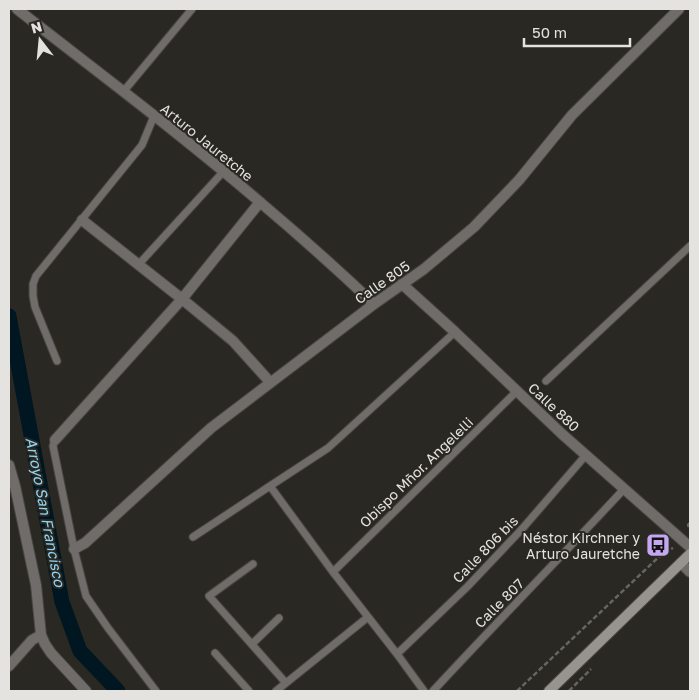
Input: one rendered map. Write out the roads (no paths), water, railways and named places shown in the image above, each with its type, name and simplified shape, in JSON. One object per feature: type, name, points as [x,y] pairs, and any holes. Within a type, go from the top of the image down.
[{"type":"main road","points":[[549,691],[690,554]]},
{"type":"street","name":"Arturo Jauretche","points":[[17,9],[260,202],[374,304]]},
{"type":"street","name":"Calle 805","points":[[74,549],[85,543],[211,428],[374,304],[442,255],[474,227],[519,180],[572,115],[679,9]]},
{"type":"street","points":[[55,440],[182,299],[260,202]]},
{"type":"street","points":[[82,220],[233,341],[270,382]]},
{"type":"street","name":"Calle 880","points":[[402,284],[562,434],[687,544]]},
{"type":"street","points":[[9,465],[36,585],[41,635],[52,653],[86,691]]},
{"type":"street","points":[[681,563],[690,572]]},
{"type":"street","points":[[9,666],[32,640],[41,635]]},
{"type":"lane","points":[[122,92],[192,9]]},
{"type":"lane","points":[[57,360],[35,307],[33,284],[36,276],[142,145],[154,116]]},
{"type":"lane","points":[[139,264],[223,172]]},
{"type":"lane","points":[[546,382],[690,246]]},
{"type":"lane","points":[[193,537],[328,448],[455,332]]},
{"type":"lane","name":"Obispo Mñor. Angelelli","points":[[333,572],[517,391]]},
{"type":"lane","points":[[55,440],[53,446],[74,549],[86,596],[156,691]]},
{"type":"lane","name":"Calle 806 bis","points":[[397,654],[468,586],[522,529],[586,455]]},
{"type":"lane","points":[[270,486],[424,691]]},
{"type":"lane","name":"Calle 807","points":[[433,691],[624,489]]},
{"type":"lane","points":[[253,564],[210,596],[286,683]]},
{"type":"lane","points":[[276,691],[368,617]]},
{"type":"lane","points":[[252,644],[279,618]]},
{"type":"lane","points":[[214,654],[249,691]]},
{"type":"waterway","name":"Arroyo San Francisco","points":[[9,316],[62,602],[80,651],[118,691]]},
{"type":"place","name":"Néstor Kirchner y Arturo Jauretche","points":[[658,545]]}]
